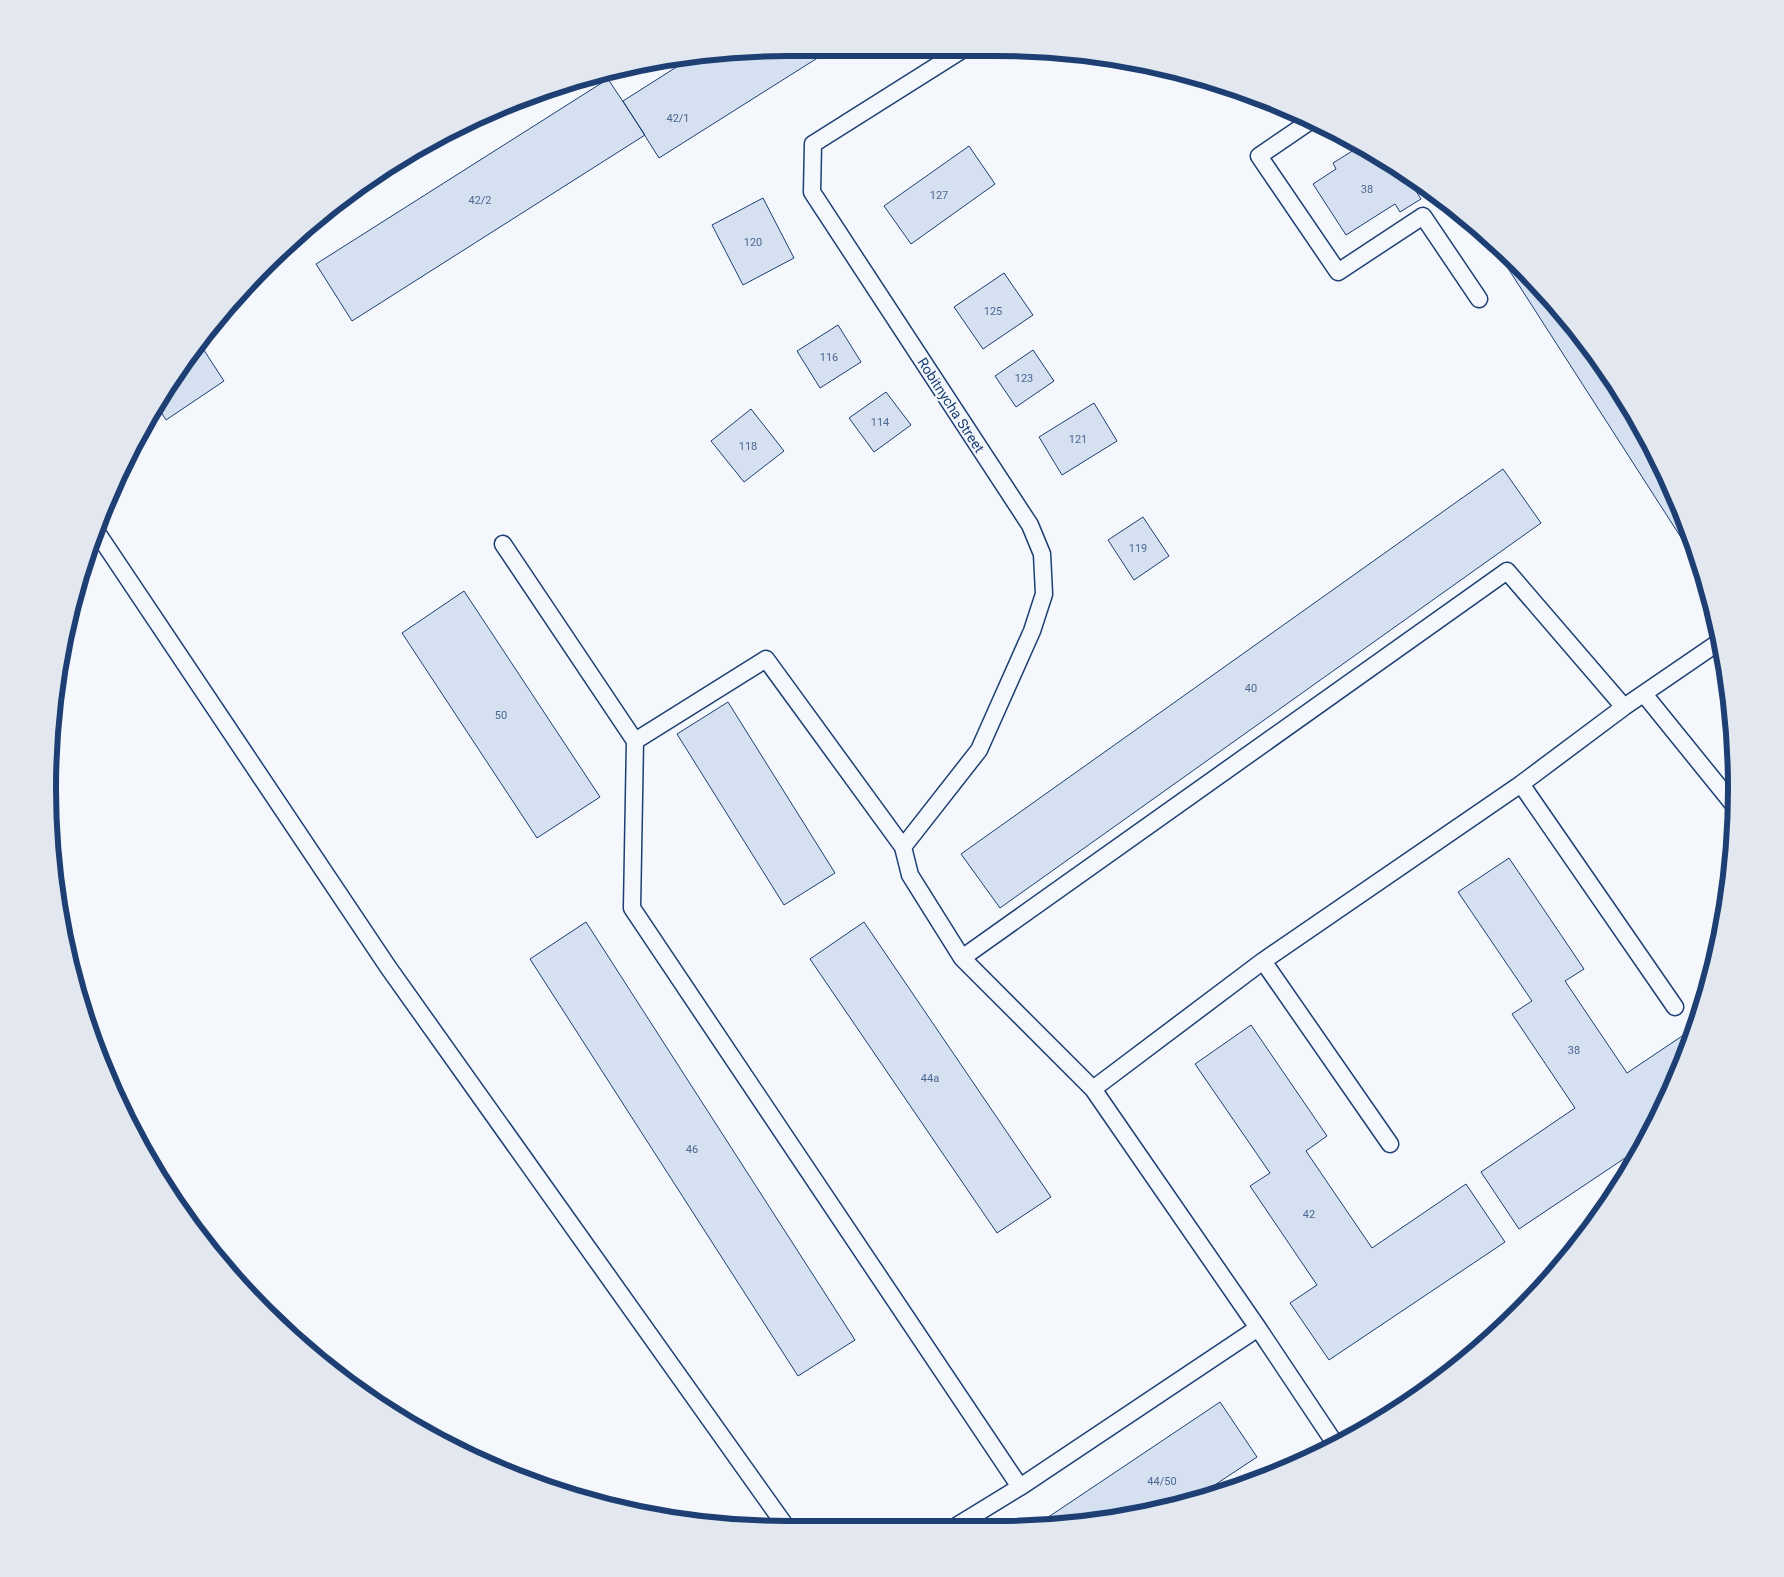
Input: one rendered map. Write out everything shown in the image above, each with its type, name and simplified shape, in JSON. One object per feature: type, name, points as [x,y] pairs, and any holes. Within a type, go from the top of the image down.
[{"type":"lane","name":"Robitnycha Street","points":[[903,847],[980,750],[1032,632],[1044,594],[1042,554],[1030,525],[812,192],[813,144],[952,56]]},
{"type":"lane","points":[[1302,124],[1259,156],[1338,272],[1423,216],[1478,299]]},
{"type":"lane","points":[[101,538],[388,967],[782,1521]]},
{"type":"lane","points":[[503,544],[635,742],[632,908],[1020,1487]]},
{"type":"lane","points":[[962,958],[1507,572],[1624,707]]},
{"type":"lane","points":[[1093,1089],[1264,961],[1521,784],[1624,707],[1714,646]]},
{"type":"lane","points":[[635,742],[766,659],[903,847],[910,875],[962,958],[1093,1089],[1332,1439]]},
{"type":"lane","points":[[1644,694],[1728,797]]},
{"type":"lane","points":[[1521,784],[1675,1007]]},
{"type":"lane","points":[[1264,961],[1390,1144]]},
{"type":"lane","points":[[964,1521],[1020,1487],[1258,1328]]},
{"type":"building","points":[[821,56],[659,158],[623,101],[680,65],[741,58]]},
{"type":"building","points":[[608,79],[645,135],[352,321],[316,264]]},
{"type":"building","points":[[969,146],[995,184],[911,244],[884,206]]},
{"type":"building","points":[[1354,150],[1417,191],[1421,199],[1400,212],[1395,204],[1346,235],[1313,184],[1336,169],[1333,163]]},
{"type":"building","points":[[763,198],[794,258],[743,285],[712,225]]},
{"type":"building","points":[[1505,263],[1546,306],[1576,343],[1630,422],[1672,508],[1686,545]]},
{"type":"building","points":[[1004,273],[1033,315],[983,349],[954,307]]},
{"type":"building","points":[[838,325],[861,362],[820,388],[797,351]]},
{"type":"building","points":[[203,349],[224,381],[166,420],[161,412]]},
{"type":"building","points":[[1033,350],[1054,381],[1016,407],[995,376]]},
{"type":"building","points":[[886,392],[911,425],[874,452],[849,418]]},
{"type":"building","points":[[1094,403],[1117,441],[1062,475],[1039,437]]},
{"type":"building","points":[[751,409],[784,451],[744,482],[711,441]]},
{"type":"building","points":[[1503,469],[1541,523],[1000,908],[961,854]]},
{"type":"building","points":[[1143,517],[1169,556],[1134,580],[1108,540]]},
{"type":"building","points":[[464,591],[600,797],[537,838],[402,633]]},
{"type":"building","points":[[728,702],[835,873],[784,905],[677,734]]},
{"type":"building","points":[[1509,858],[1584,969],[1565,981],[1627,1073],[1685,1034],[1672,1069],[1630,1155],[1519,1229],[1481,1172],[1575,1108],[1512,1014],[1532,1001],[1458,892]]},
{"type":"building","points":[[586,922],[855,1340],[798,1376],[530,959]]},
{"type":"building","points":[[864,922],[1051,1197],[997,1233],[810,959]]},
{"type":"building","points":[[1251,1025],[1327,1136],[1306,1151],[1372,1248],[1466,1184],[1505,1242],[1329,1360],[1290,1303],[1317,1285],[1250,1186],[1270,1173],[1195,1064]]},
{"type":"building","points":[[1220,1402],[1257,1457],[1209,1489],[1185,1496],[1138,1507],[1046,1519]]}]
